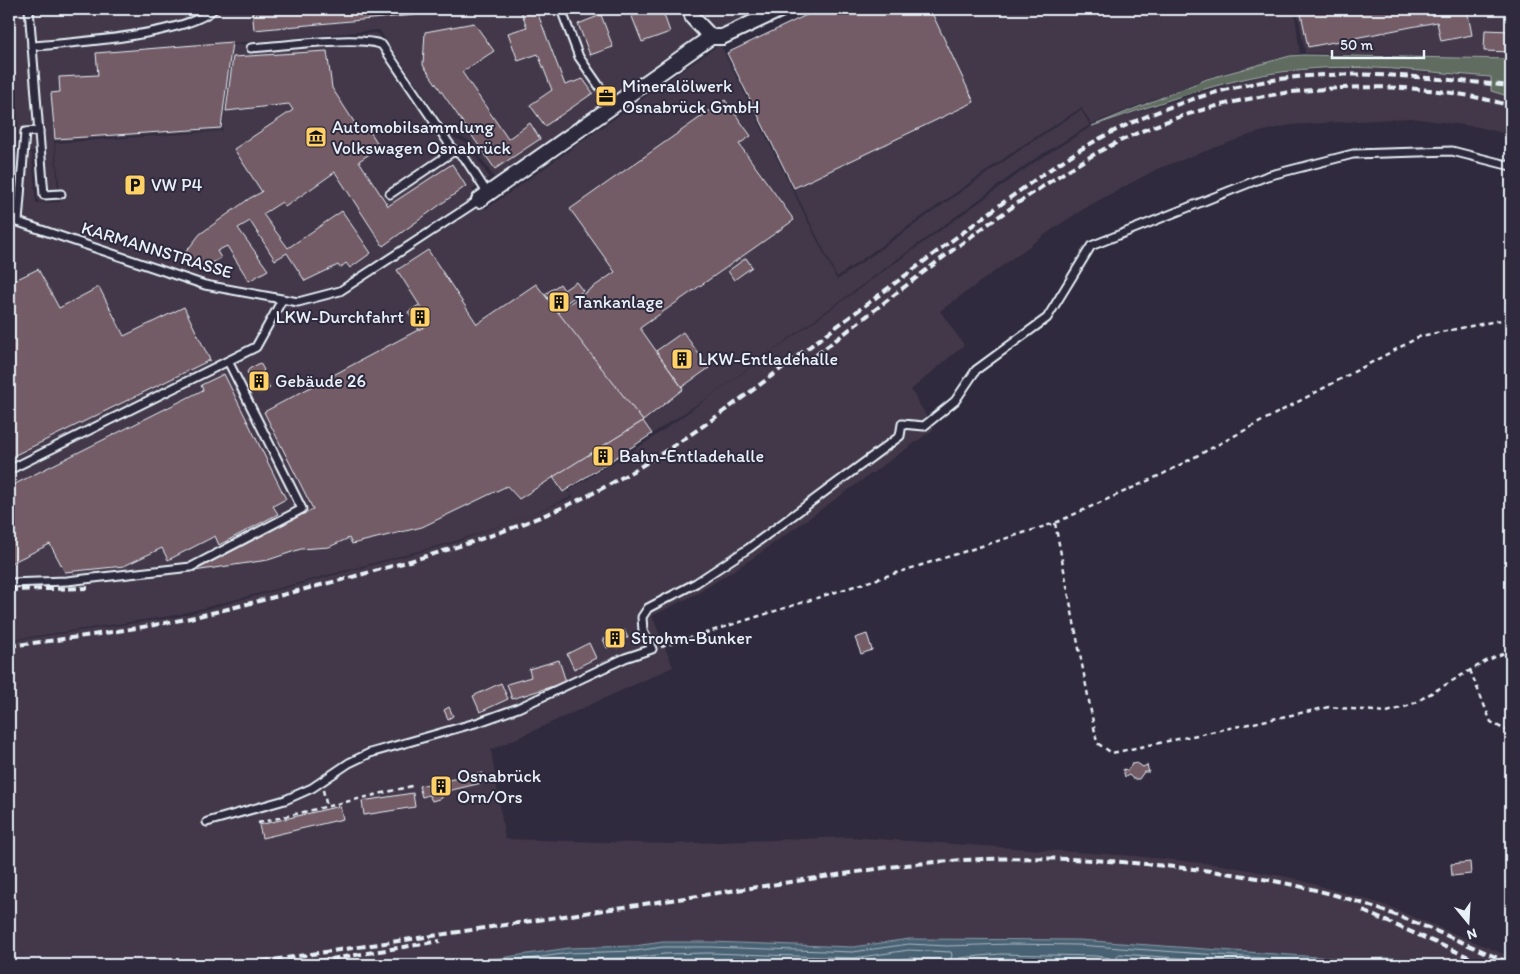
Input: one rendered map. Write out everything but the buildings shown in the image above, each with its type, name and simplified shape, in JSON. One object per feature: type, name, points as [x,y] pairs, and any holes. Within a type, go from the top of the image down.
[{"type":"street","points":[[690,9],[693,18],[711,37]]},
{"type":"street","points":[[484,197],[711,37],[722,38],[782,9]]},
{"type":"lane","points":[[29,9],[44,195],[61,194]]},
{"type":"lane","points":[[32,46],[91,41],[168,28],[205,17],[214,9]]},
{"type":"lane","points":[[561,9],[578,57],[613,106]]},
{"type":"lane","points":[[252,48],[356,41],[373,41],[382,45],[454,152],[464,156],[484,197]]},
{"type":"lane","points":[[18,222],[25,132],[39,131]]},
{"type":"lane","points":[[207,822],[285,800],[321,782],[349,763],[370,753],[479,722],[518,708],[625,658],[652,649],[643,631],[642,617],[648,608],[696,583],[749,548],[900,436],[902,424],[924,426],[954,401],[976,370],[1047,318],[1091,246],[1267,176],[1353,154],[1452,151],[1511,166]]},
{"type":"lane","points":[[390,194],[454,152]]},
{"type":"lane","name":"KARMANNSTRASSE","points":[[9,221],[18,222],[205,284],[298,302],[340,291],[484,197]]},
{"type":"lane","points":[[9,470],[256,347],[282,300]]},
{"type":"lane","points":[[9,583],[67,581],[191,567],[302,509],[228,361]]},
{"type":"path","points":[[652,649],[1055,522],[1163,474],[1421,336],[1511,318]]},
{"type":"path","points":[[1055,522],[1097,743],[1112,753],[1329,707],[1386,712],[1411,704],[1470,670],[1511,650]]},
{"type":"path","points":[[1470,670],[1491,722],[1505,730],[1511,729]]},
{"type":"path","points":[[321,782],[327,807]]},
{"type":"path","points":[[258,823],[412,786]]},
{"type":"shaded area","points":[[9,9],[682,9],[686,22],[710,48],[487,205],[476,190],[494,178],[470,141],[449,132],[379,30],[234,43],[233,45],[377,33],[447,135],[467,143],[489,177],[472,190],[486,209],[720,44],[837,280],[1024,147],[1081,110],[1090,125],[1033,160],[713,394],[564,491],[569,492],[571,497],[526,516],[453,542],[177,615],[9,640],[9,102],[14,102],[16,154],[32,153],[36,203],[61,202],[55,143],[222,131],[229,84],[221,130],[54,141],[59,200],[38,202],[34,151],[19,152],[17,101],[9,101]]},
{"type":"shaded area","points":[[697,9],[772,9],[729,29],[709,27],[699,15]]},
{"type":"shaded area","points":[[819,9],[1294,9],[1300,53],[1207,78],[1092,124],[1081,108],[1023,145],[837,277],[727,53]]},
{"type":"shaded area","points":[[1297,9],[1511,9],[1511,59],[1305,53]]},
{"type":"shaded area","points":[[1364,68],[1491,77],[1491,91],[1511,97],[1511,135],[1479,127],[1411,118],[1290,125],[1252,134],[1157,169],[1090,205],[1057,226],[940,311],[964,345],[911,390],[934,429],[753,558],[698,593],[652,616],[673,667],[491,750],[505,839],[671,844],[848,837],[1134,856],[1222,865],[1292,878],[1382,904],[1511,957],[1511,965],[9,965],[9,641],[177,617],[454,543],[573,498],[569,490],[651,439],[1035,162],[1092,126],[1236,82],[1290,71]]},
{"type":"green space","points":[[1290,56],[1511,59],[1511,97],[1491,91],[1491,77],[1390,69],[1314,68],[1264,75],[1214,86],[1092,126],[1207,79]]},
{"type":"water","points":[[909,939],[1079,940],[1346,959],[1393,958],[1440,961],[1460,965],[1124,965],[1096,961],[1000,959],[921,965],[383,965],[500,958],[569,948],[634,946],[663,942],[853,947]]},
{"type":"railway","points":[[9,646],[181,620],[341,580],[473,542],[568,505],[628,474],[684,439],[1061,162],[1102,137],[1128,124],[1183,102],[1241,86],[1297,77],[1324,75],[1350,74],[1431,78],[1511,86]]},
{"type":"railway","points":[[816,355],[947,254],[1049,182],[1113,145],[1175,118],[1241,100],[1275,94],[1363,87],[1449,92],[1511,106]]},
{"type":"railway","points":[[9,590],[88,588]]},
{"type":"railway","points":[[239,965],[890,867],[959,860],[1028,858],[1096,860],[1165,866],[1275,881],[1356,901],[1382,910],[1511,964]]},
{"type":"railway","points":[[1363,911],[1487,965]]},
{"type":"railway","points":[[295,965],[440,941]]},
{"type":"place","name":"Mineralölwerk Osnabrück GmbH","points":[[606,96]]},
{"type":"place","name":"Automobilsammlung Volkswagen Osnabrück","points":[[316,137]]},
{"type":"place","name":"VW P4","points":[[135,185]]},
{"type":"place","name":"Tankanlage","points":[[559,302]]},
{"type":"place","name":"LKW-Durchfahrt","points":[[420,317]]},
{"type":"place","name":"LKW-Entladehalle","points":[[682,359]]},
{"type":"place","name":"Gebäude 26","points":[[259,381]]},
{"type":"place","name":"Bahn-Entladehalle","points":[[603,456]]},
{"type":"place","name":"Strohm-Bunker","points":[[615,638]]},
{"type":"place","name":"Osnabrück Orn/Ors","points":[[441,786]]}]
